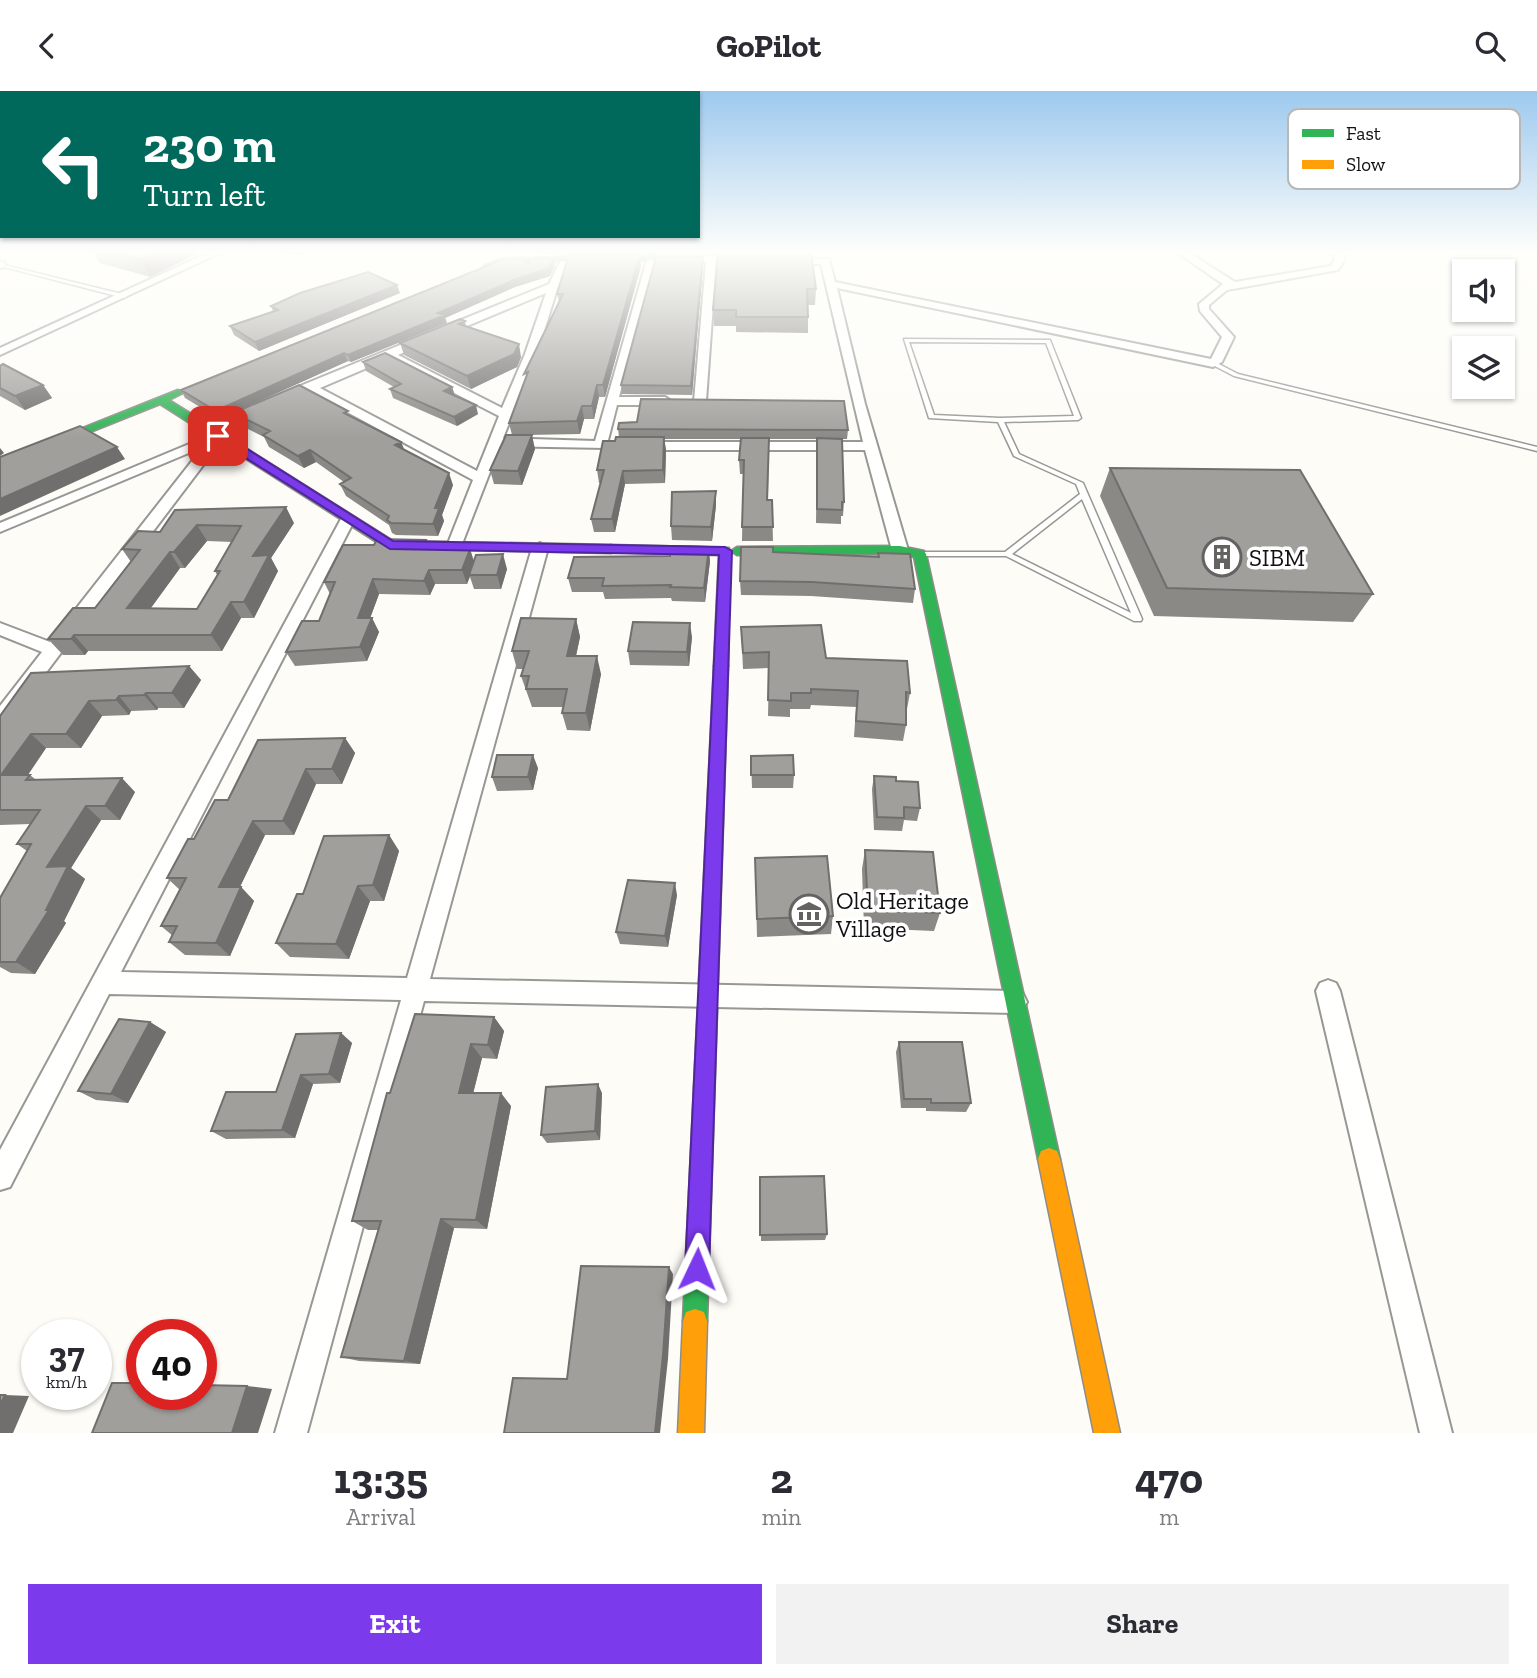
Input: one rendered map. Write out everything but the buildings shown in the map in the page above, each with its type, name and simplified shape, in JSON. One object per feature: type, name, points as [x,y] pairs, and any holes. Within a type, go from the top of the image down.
[{"type":"street","points":[[0,352],[85,314]]},
{"type":"street","points":[[0,528],[309,387],[484,314]]},
{"type":"street","points":[[455,547],[542,314]]},
{"type":"street","points":[[614,445],[612,401],[636,314]]},
{"type":"street","points":[[612,401],[694,401],[704,314]]},
{"type":"street","points":[[836,314],[852,404],[873,446],[900,550]]},
{"type":"street","points":[[974,314],[1213,363],[1218,360],[1228,337],[1208,314]]},
{"type":"street","points":[[461,323],[485,333]]},
{"type":"street","points":[[387,354],[506,415]]},
{"type":"street","points":[[0,465],[199,384]]},
{"type":"street","points":[[309,387],[481,479]]},
{"type":"street","points":[[161,400],[390,545],[725,551],[900,550],[920,554],[1107,1433]]},
{"type":"street","points":[[0,719],[213,433]]},
{"type":"street","points":[[495,442],[873,446]]},
{"type":"street","points":[[0,1177],[348,519]]},
{"type":"street","points":[[291,1433],[540,548]]},
{"type":"street","points":[[691,1433],[725,551]]},
{"type":"street","points":[[0,629],[53,650]]},
{"type":"street","points":[[103,983],[1015,1002]]},
{"type":"street","points":[[1328,992],[1436,1433]]},
{"type":"lane","points":[[906,340],[1048,341],[1078,418],[1000,420],[930,418],[906,340]]},
{"type":"lane","points":[[1213,363],[1236,375],[1537,449]]},
{"type":"lane","points":[[920,554],[1007,554],[1138,619],[1079,484],[1016,455],[1000,420]]},
{"type":"lane","points":[[1007,554],[1082,496]]},
{"type":"traffic: fast","points":[[0,465],[178,393]]},
{"type":"traffic: fast","points":[[161,400],[390,545],[611,549]]},
{"type":"traffic: fast","points":[[737,551],[900,550],[920,554],[1049,1159]]},
{"type":"traffic: fast","points":[[695,1321],[721,666]]},
{"type":"traffic: slow","points":[[611,549],[725,551],[721,666]]},
{"type":"traffic: slow","points":[[1049,1159],[1107,1433]]},
{"type":"traffic: slow","points":[[691,1433],[695,1321]]},
{"type":"place","name":"SIBM","points":[[1222,557]]},
{"type":"place","name":"Old Heritage Village","points":[[809,914]]},
{"type":"route","points":[[218,436],[390,545],[725,551],[697,1269]]}]
